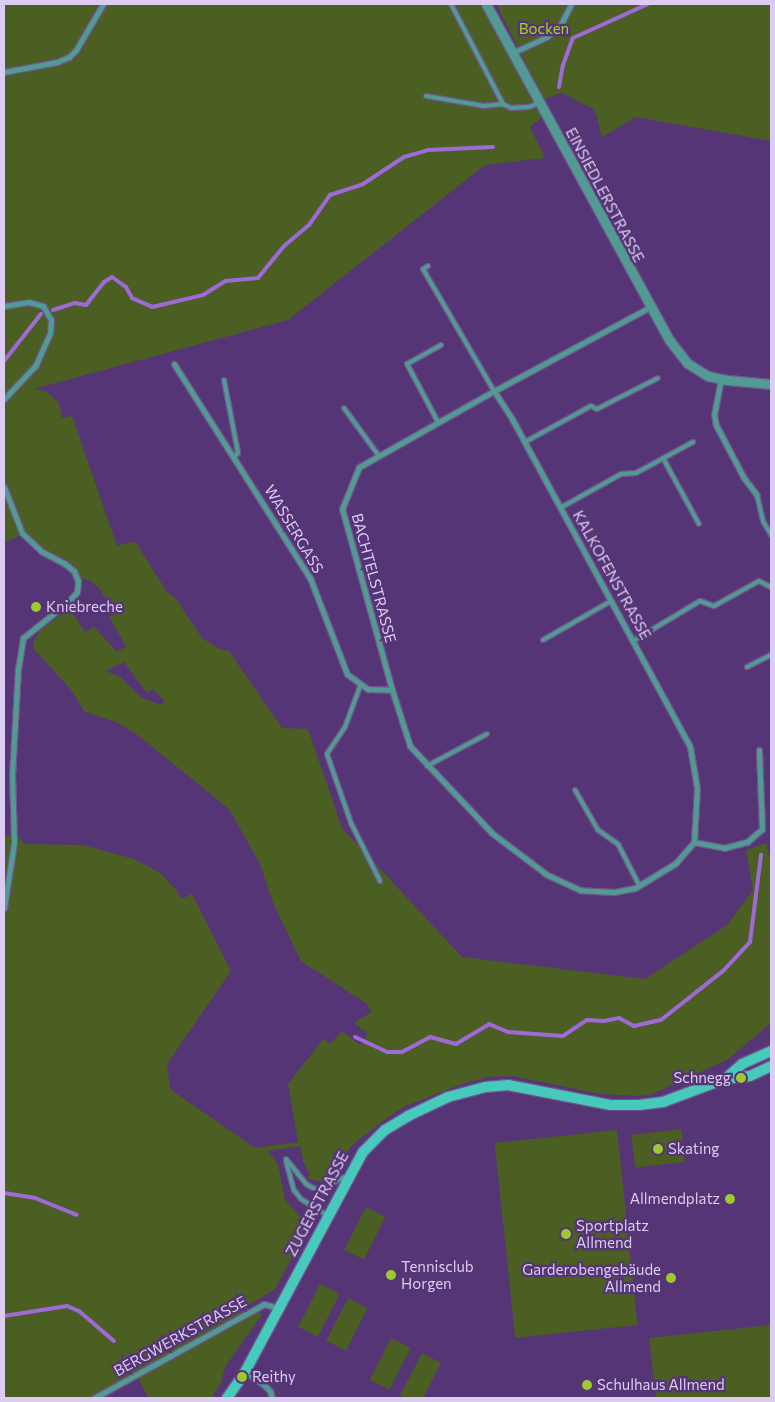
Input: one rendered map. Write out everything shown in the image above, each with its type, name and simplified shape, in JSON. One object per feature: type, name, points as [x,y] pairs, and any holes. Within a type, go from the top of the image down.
[{"type":"main road","name":"ZUGERSTRASSE","points":[[725,1079],[742,1064],[771,1051]]},
{"type":"main road","name":"ZUGERSTRASSE","points":[[227,1398],[246,1372],[348,1175],[362,1152],[385,1130],[422,1108],[468,1091],[508,1086],[611,1105],[639,1105],[663,1102],[725,1079],[740,1078],[771,1066]]},
{"type":"street","points":[[4,72],[57,62],[69,57],[76,50],[103,4]]},
{"type":"street","name":"EINSIEDLERSTRASSE","points":[[486,4],[670,341],[687,362],[708,376],[771,384]]},
{"type":"street","points":[[512,53],[547,37],[561,24],[572,4]]},
{"type":"street","points":[[4,306],[29,302],[42,306],[50,320],[50,333],[35,366],[4,399]]},
{"type":"street","name":"BACHTELSTRASSE","points":[[637,886],[614,892],[580,890],[546,874],[492,833],[410,746],[392,690],[342,508],[359,467],[494,391],[650,307]]},
{"type":"street","name":"WASSERGASS","points":[[174,364],[310,578],[347,674],[361,684]]},
{"type":"street","points":[[721,379],[714,414],[716,425],[744,478],[757,495]]},
{"type":"street","name":"KALKOFENSTRASSE","points":[[494,391],[525,442],[690,747],[697,788],[694,842]]},
{"type":"street","points":[[4,487],[22,533],[41,551],[64,563],[74,571],[78,581],[77,592],[68,602],[23,638],[18,668],[12,774],[14,843],[4,908]]},
{"type":"street","points":[[361,684],[368,689],[392,690]]},
{"type":"street","points":[[637,886],[676,863],[694,842],[724,848],[747,842],[762,829],[759,750]]},
{"type":"street","name":"BERGWERKSTRASSE","points":[[94,1398],[264,1304],[279,1308]]},
{"type":"street","points":[[246,1372],[264,1385],[270,1391],[272,1398]]},
{"type":"lane","points":[[451,4],[503,104]]},
{"type":"lane","points":[[426,96],[484,106],[503,104],[511,108],[529,107],[539,103]]},
{"type":"lane","name":"KALKOFENSTRASSE","points":[[428,266],[423,269],[494,391]]},
{"type":"lane","points":[[438,422],[408,364],[441,345]]},
{"type":"lane","points":[[525,442],[591,406],[597,409],[658,378]]},
{"type":"lane","points":[[224,380],[238,453],[234,457]]},
{"type":"lane","points":[[344,408],[378,456]]},
{"type":"lane","points":[[560,508],[621,474],[636,473],[693,442]]},
{"type":"lane","points":[[663,458],[699,524]]},
{"type":"lane","points":[[757,495],[764,521],[771,536]]},
{"type":"lane","points":[[633,641],[700,601],[714,606],[759,581],[771,587]]},
{"type":"lane","points":[[543,640],[611,601]]},
{"type":"lane","points":[[747,667],[771,655]]},
{"type":"lane","points":[[361,684],[345,727],[327,754],[351,822],[380,880]]},
{"type":"lane","points":[[427,766],[487,734]]},
{"type":"lane","points":[[575,790],[598,830],[618,844],[637,886]]},
{"type":"lane","points":[[327,1215],[300,1199],[294,1190],[286,1159],[306,1184],[313,1188],[322,1188],[348,1175]]},
{"type":"green space","points":[[4,4],[486,4],[546,114],[530,127],[545,158],[485,165],[288,320],[33,389],[46,391],[59,403],[62,418],[72,416],[117,546],[135,541],[167,592],[176,599],[202,638],[217,648],[229,651],[282,728],[308,729],[342,828],[462,957],[645,979],[727,925],[753,890],[746,850],[766,843],[771,862],[771,1023],[727,1060],[650,1095],[600,1094],[512,1076],[488,1077],[465,1083],[405,1106],[384,1120],[351,1146],[328,1179],[321,1182],[308,1179],[309,1173],[304,1164],[300,1146],[267,1151],[278,1164],[285,1200],[301,1217],[303,1228],[298,1246],[275,1289],[249,1305],[246,1313],[263,1313],[225,1367],[221,1383],[213,1395],[216,1398],[149,1398],[136,1375],[94,1398],[4,1398],[4,835],[20,838],[24,844],[83,845],[134,859],[160,873],[177,891],[181,899],[192,894],[231,971],[167,1064],[170,1089],[255,1148],[298,1142],[288,1084],[323,1039],[330,1044],[342,1031],[360,1045],[368,1034],[354,1023],[371,1012],[367,1004],[301,961],[273,903],[260,864],[229,809],[139,736],[118,723],[85,712],[71,690],[33,648],[35,639],[40,631],[69,608],[85,632],[94,627],[117,652],[126,646],[109,617],[115,613],[99,588],[89,580],[83,579],[64,563],[41,551],[23,534],[4,543]],"holes":[[[124,662],[147,693],[153,689],[164,700],[162,705],[142,698],[119,676],[105,671]]]},
{"type":"green space","name":"Bocken","points":[[496,4],[771,4],[771,141],[636,117],[602,137],[595,110],[562,93],[544,99]]},
{"type":"green space","name":"Skating","points":[[681,1129],[685,1162],[635,1168],[631,1135]]},
{"type":"green space","name":"Sportplatz Allmend","points":[[617,1130],[637,1325],[515,1338],[495,1143]]},
{"type":"green space","points":[[366,1207],[386,1217],[364,1260],[344,1250]]},
{"type":"green space","points":[[320,1284],[340,1294],[318,1337],[298,1327]]},
{"type":"green space","points":[[348,1298],[368,1308],[346,1351],[326,1341]]},
{"type":"green space","points":[[771,1325],[771,1398],[656,1398],[649,1338]]},
{"type":"green space","points":[[391,1338],[411,1348],[389,1390],[370,1380]]},
{"type":"green space","points":[[422,1353],[441,1363],[423,1398],[406,1398],[400,1395]]},
{"type":"waterway","points":[[559,87],[563,65],[573,38],[648,4]]},
{"type":"waterway","points":[[53,310],[75,303],[86,305],[104,282],[112,277],[126,287],[132,298],[152,307],[203,295],[225,281],[258,278],[284,246],[309,225],[330,195],[363,184],[404,157],[428,150],[493,147]]},
{"type":"waterway","points":[[4,361],[41,314]]},
{"type":"waterway","points":[[355,1037],[387,1052],[402,1052],[430,1037],[456,1044],[489,1024],[508,1032],[563,1036],[587,1020],[604,1021],[619,1018],[634,1026],[661,1020],[724,970],[750,942],[761,855]]},
{"type":"waterway","points":[[4,1193],[35,1198],[77,1215]]},
{"type":"waterway","points":[[4,1316],[67,1306],[79,1311],[114,1341]]},
{"type":"place","name":"Kniebreche","points":[[36,607]]},
{"type":"place","name":"Schnegg","points":[[741,1078]]},
{"type":"place","name":"Skating","points":[[658,1149]]},
{"type":"place","name":"Allmendplatz","points":[[730,1199]]},
{"type":"place","name":"Sportplatz Allmend","points":[[566,1234]]},
{"type":"place","name":"Tennisclub Horgen","points":[[391,1275]]},
{"type":"place","name":"Garderobengebäude Allmend","points":[[671,1278]]},
{"type":"place","name":"Reithy","points":[[242,1377]]},
{"type":"place","name":"Schulhaus Allmend","points":[[587,1385]]}]
